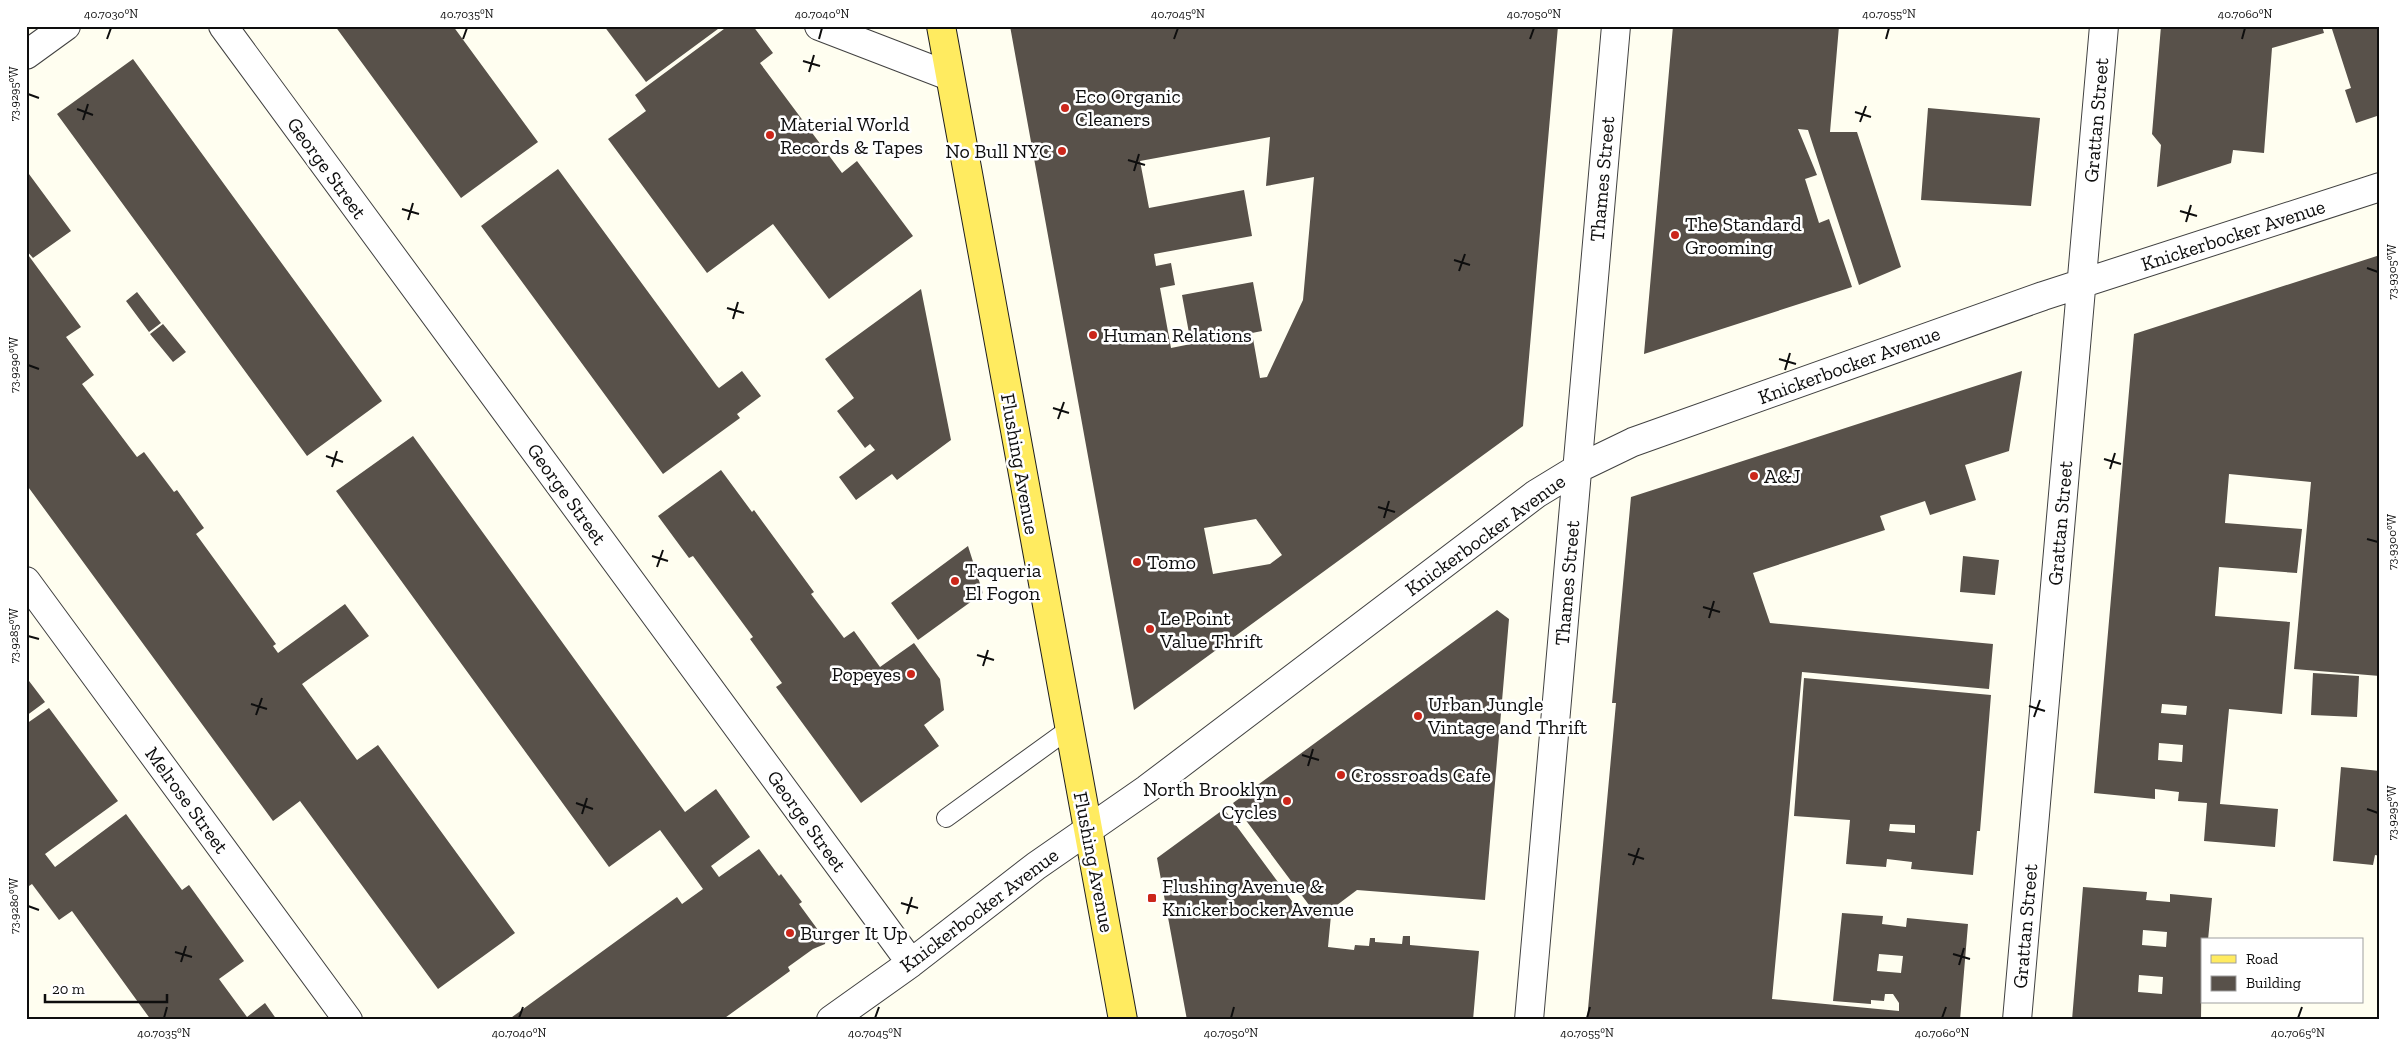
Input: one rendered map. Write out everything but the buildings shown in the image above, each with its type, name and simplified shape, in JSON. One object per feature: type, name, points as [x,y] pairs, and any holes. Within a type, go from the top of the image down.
[{"type":"main road","name":"Flushing Avenue","points":[[941,26],[1123,1020]]},
{"type":"street","points":[[26,55],[66,26]]},
{"type":"street","name":"George Street","points":[[222,26],[911,963]]},
{"type":"street","points":[[819,26],[949,76]]},
{"type":"street","name":"Thames Street","points":[[1529,1020],[1616,26]]},
{"type":"street","name":"Grattan Street","points":[[2017,1020],[2104,26]]},
{"type":"street","name":"Knickerbocker Avenue","points":[[831,1020],[911,963],[1036,866],[1155,783],[1536,494],[1576,469],[1633,442],[2082,284],[2380,187]]},
{"type":"street","name":"Melrose Street","points":[[26,581],[348,1020]]},
{"type":"lane","points":[[946,818],[1069,729]]},
{"type":"place","name":"Eco Organic Cleaners","points":[[1065,108]]},
{"type":"place","name":"Material World Records & Tapes","points":[[770,135]]},
{"type":"place","name":"No Bull NYC","points":[[1062,151]]},
{"type":"place","name":"The Standard Grooming","points":[[1675,235]]},
{"type":"place","name":"Human Relations","points":[[1093,335]]},
{"type":"place","name":"A&J","points":[[1754,476]]},
{"type":"place","name":"Tomo","points":[[1137,562]]},
{"type":"place","name":"Taqueria El Fogon","points":[[955,581]]},
{"type":"place","name":"Le Point Value Thrift","points":[[1150,629]]},
{"type":"place","name":"Popeyes","points":[[911,674]]},
{"type":"place","name":"Urban Jungle Vintage and Thrift","points":[[1418,716]]},
{"type":"place","name":"Crossroads Cafe","points":[[1341,775]]},
{"type":"place","name":"North Brooklyn Cycles","points":[[1287,801]]},
{"type":"place","name":"Flushing Avenue & Knickerbocker Avenue","points":[[1152,898]]},
{"type":"place","name":"Burger It Up","points":[[790,933]]}]
